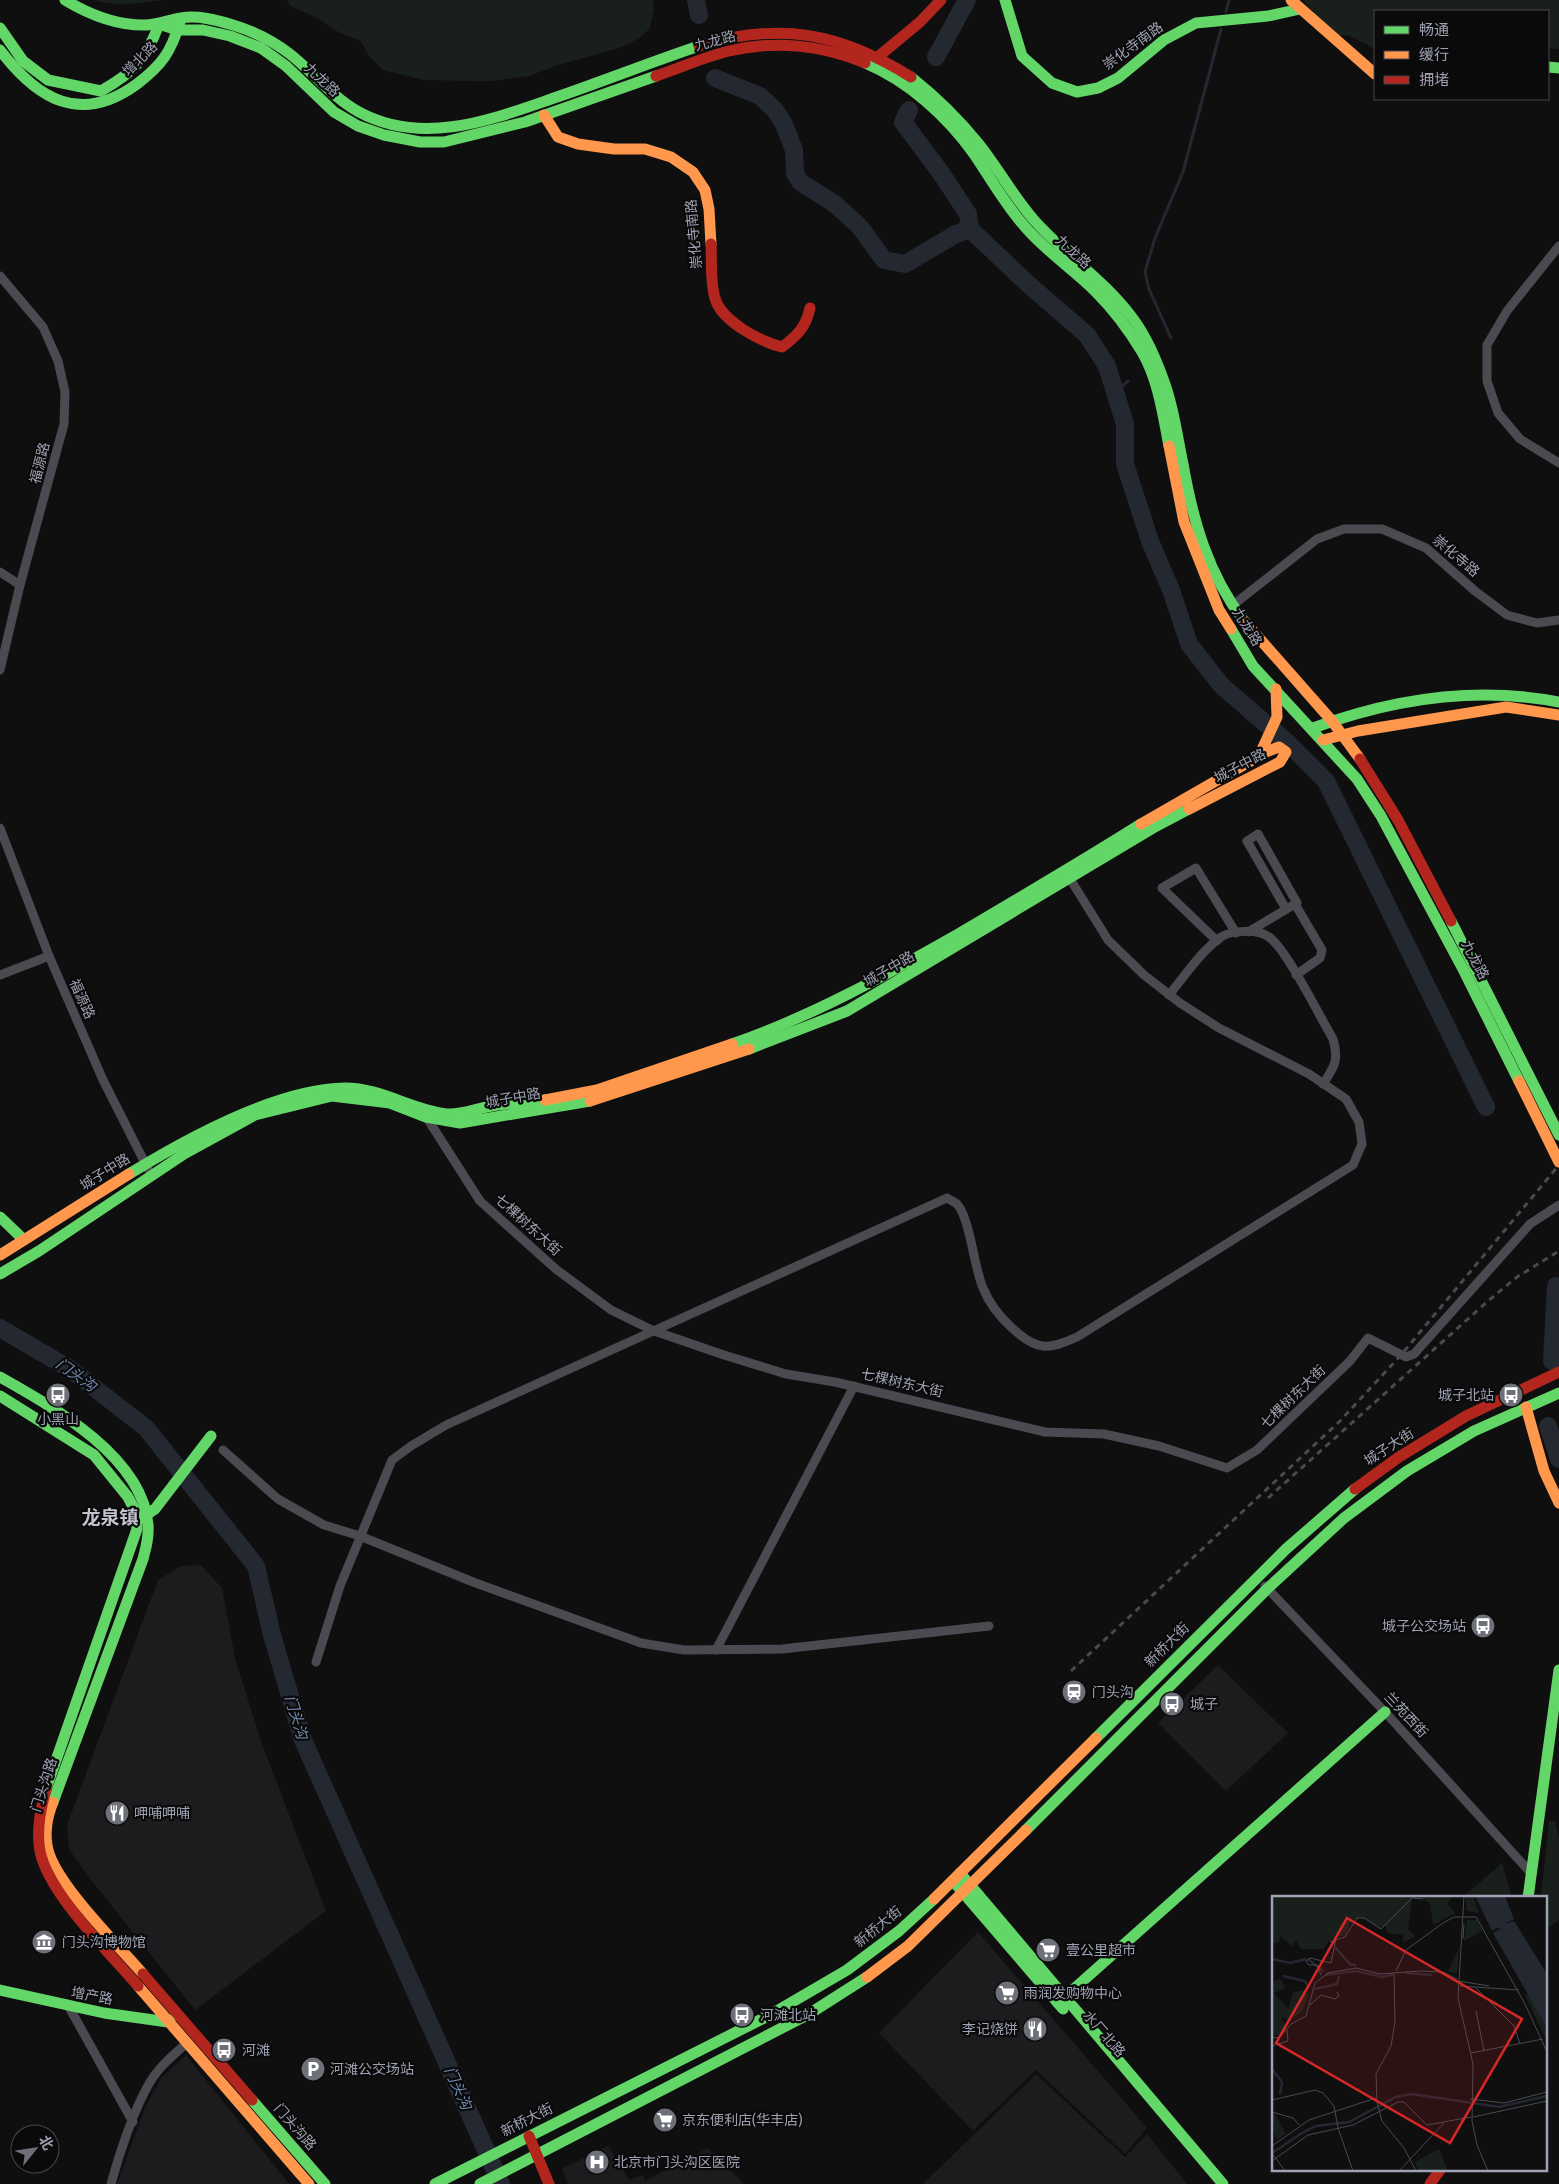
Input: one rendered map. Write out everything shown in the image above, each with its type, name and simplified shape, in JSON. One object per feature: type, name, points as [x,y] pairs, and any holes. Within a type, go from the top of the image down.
[{"type":"main road","name":"九龙路","points":[[65,0],[84,12],[123,23],[160,24],[177,30],[203,30],[230,36],[261,48],[286,66],[334,112],[358,126],[384,135],[420,142],[444,142],[479,135],[544,116],[720,54],[768,44],[806,47],[843,54],[874,67],[910,88],[943,117],[973,153],[993,184],[1025,226],[1050,253],[1096,292],[1124,323],[1143,354],[1154,380],[1166,428],[1184,522],[1198,562],[1219,610],[1253,666],[1313,728],[1357,779],[1381,816],[1464,971],[1559,1162]]},
{"type":"main road","points":[[879,56],[920,22],[941,0]]},
{"type":"main road","name":"崇化寺南路","points":[[1005,0],[1022,56],[1052,83],[1077,92],[1098,88],[1118,78],[1164,40],[1196,23],[1268,16],[1300,9]]},
{"type":"main road","points":[[1291,0],[1374,73]]},
{"type":"main road","name":"九龙路","points":[[160,24],[182,17],[203,18],[231,24],[255,33],[287,52],[336,98],[362,115],[389,124],[414,129],[451,130],[478,123],[520,111],[726,38],[758,33],[792,32],[822,36],[879,56],[903,70],[939,98],[978,144],[1024,210],[1042,229],[1105,286],[1123,304],[1139,325],[1166,382],[1174,414],[1189,499],[1200,540],[1216,577],[1233,605],[1273,658],[1332,720],[1369,771],[1410,841],[1559,1135]]},
{"type":"main road","name":"增北路","points":[[0,50],[22,77],[44,92],[76,105],[96,105],[110,100],[147,77],[169,53],[182,17]]},
{"type":"main road","name":"增北路","points":[[0,28],[23,60],[48,80],[101,91],[130,74],[144,61],[160,24]]},
{"type":"main road","name":"崇化寺南路","points":[[544,116],[558,138],[578,144],[614,149],[645,149],[670,157],[693,172],[705,190],[710,209],[715,299],[722,310],[736,324],[765,343],[782,347],[798,336],[807,323],[810,308]]},
{"type":"main road","points":[[1260,756],[1268,733],[1277,717],[1276,689]]},
{"type":"main road","points":[[1313,728],[1354,714],[1423,700],[1518,696],[1559,702]]},
{"type":"main road","points":[[1323,740],[1342,734],[1506,707],[1559,715]]},
{"type":"main road","name":"城子中路","points":[[0,1274],[39,1251],[184,1154],[255,1115],[332,1096],[390,1103],[424,1113],[449,1114],[492,1106],[539,1101],[597,1090],[767,1032],[830,1004],[887,975],[1153,828],[1280,762],[1286,752],[1279,747],[1260,756],[1147,820],[1067,875]]},
{"type":"main road","name":"城子中路","points":[[0,1255],[145,1164],[250,1110],[294,1095],[345,1088],[385,1094],[424,1113]]},
{"type":"main road","points":[[0,1217],[24,1240]]},
{"type":"main road","name":"城子大街","points":[[1258,1579],[1286,1549],[1350,1492],[1398,1457],[1466,1416],[1559,1372]]},
{"type":"main road","name":"门头沟路","points":[[0,1377],[52,1406],[94,1436],[113,1456],[132,1481],[145,1506],[47,1786],[38,1818],[38,1845],[46,1872],[73,1910],[309,2184]]},
{"type":"main road","points":[[480,2184],[777,2031],[836,1997],[876,1971],[908,1946],[967,1889],[1267,1589],[1344,1518],[1407,1471],[1474,1432],[1559,1392]]},
{"type":"main road","name":"门头沟路","points":[[0,1396],[94,1455],[128,1497],[148,1532],[143,1559],[50,1807],[46,1835],[50,1856],[58,1873],[78,1899],[325,2184]]},
{"type":"main road","points":[[1526,1407],[1544,1471],[1559,1503]]},
{"type":"main road","points":[[141,1518],[155,1509],[211,1436]]},
{"type":"main road","name":"新桥大街","points":[[435,2184],[770,2014],[848,1970],[899,1931],[956,1877],[1258,1579]]},
{"type":"main road","points":[[1528,1896],[1559,1670]]},
{"type":"main road","points":[[1223,2184],[1061,2000],[1385,1712]]},
{"type":"main road","name":"水厂北路","points":[[956,1877],[1061,2000],[1213,2184]]},
{"type":"main road","name":"增产路","points":[[0,1990],[69,2007],[143,2020],[168,2022]]},
{"type":"main road","points":[[168,2022],[177,2013]]},
{"type":"main road","points":[[529,2136],[549,2184]]},
{"type":"main road","points":[[1430,2184],[1439,2172]]},
{"type":"street","points":[[1559,246],[1507,311],[1487,345],[1486,381],[1498,413],[1520,439],[1559,462]]},
{"type":"street","name":"福源路","points":[[0,276],[43,327],[58,361],[65,392],[64,424],[20,585],[0,670]]},
{"type":"street","name":"崇化寺路","points":[[1233,605],[1317,539],[1344,529],[1382,529],[1426,548],[1475,591],[1507,615],[1537,623],[1559,620]]},
{"type":"street","points":[[0,572],[20,585]]},
{"type":"street","name":"福源路","points":[[0,828],[49,956],[103,1080],[152,1176]]},
{"type":"street","points":[[1286,909],[1247,840],[1258,834],[1322,950],[1320,958],[1296,975]]},
{"type":"street","points":[[1217,941],[1162,888],[1196,868],[1236,933]]},
{"type":"street","points":[[316,1662],[340,1586],[392,1460],[446,1425],[947,1198],[958,1205],[966,1221],[974,1260],[983,1290],[1002,1319],[1028,1343],[1053,1347],[1077,1336],[1353,1165],[1362,1144],[1359,1122],[1346,1099],[1309,1074],[1219,1028],[1169,995],[1144,975],[1108,940],[1067,875]]},
{"type":"street","points":[[1248,932],[1295,904]]},
{"type":"street","points":[[1267,921],[1284,955],[1333,1039],[1337,1052],[1335,1066],[1323,1084]]},
{"type":"street","points":[[1169,995],[1223,936],[1248,932],[1269,937],[1284,955]]},
{"type":"street","points":[[0,975],[49,956]]},
{"type":"street","name":"七棵树东大街","points":[[424,1113],[480,1201],[557,1270],[611,1310],[654,1331],[786,1374],[854,1386],[1045,1432],[1104,1434],[1159,1446],[1227,1468],[1257,1450],[1350,1362],[1368,1338],[1406,1358],[1414,1354],[1530,1224],[1559,1205]]},
{"type":"street","points":[[716,1650],[854,1386]]},
{"type":"street","points":[[224,1450],[278,1499],[324,1525],[360,1536],[473,1582],[641,1643],[684,1650],[782,1649],[989,1626]]},
{"type":"street","name":"兰苑西街","points":[[1258,1579],[1385,1712],[1530,1872]]},
{"type":"street","points":[[69,2007],[133,2122]]},
{"type":"street","points":[[111,2184],[133,2122],[150,2082],[166,2060],[187,2043]]},
{"type":"shaded area","points":[[93,0],[164,0],[120,4]]},
{"type":"shaded area","points":[[287,0],[653,0],[654,8],[650,28],[640,38],[619,48],[558,65],[529,76],[492,81],[424,80],[383,70],[369,56],[361,41],[340,33],[317,18],[291,6]]},
{"type":"shaded area","points":[[1303,0],[1559,0],[1559,49],[1549,48],[1549,10],[1374,10],[1374,48],[1350,36],[1339,35],[1320,20]]},
{"type":"shaded area","points":[[201,1565],[222,1588],[236,1662],[262,1744],[326,1911],[195,2010],[88,1876],[69,1849],[67,1825],[158,1580],[181,1566]]},
{"type":"shaded area","points":[[1218,1665],[1288,1733],[1226,1791],[1158,1723]]},
{"type":"shaded area","points":[[1549,1821],[1555,1821],[1559,1838],[1559,1920],[1546,1929],[1546,1896],[1541,1896]]},
{"type":"shaded area","points":[[1502,1863],[1511,1896],[1464,1896]]},
{"type":"shaded area","points":[[978,1932],[1147,2128],[1125,2154],[1036,2070],[973,2131],[879,2033]]},
{"type":"shaded area","points":[[186,2055],[289,2184],[117,2184],[145,2108],[161,2078]]},
{"type":"shaded area","points":[[1036,2074],[1125,2157],[1147,2134],[1187,2184],[923,2184]]},
{"type":"shaded area","name":"北京市门头沟区医院","points":[[608,2146],[629,2180],[643,2175],[645,2181],[708,2148],[744,2184],[568,2184],[562,2169]]},
{"type":"waterway","points":[[696,0],[699,15]]},
{"type":"waterway","points":[[936,57],[967,0]]},
{"type":"waterway","points":[[1226,11],[1229,0]]},
{"type":"waterway","points":[[1171,338],[1149,289],[1145,272],[1155,238],[1183,172],[1221,29]]},
{"type":"waterway","points":[[715,78],[760,96],[775,110],[784,124],[794,150],[795,173],[800,182],[835,204],[860,227],[884,260],[905,264],[956,234],[970,229]]},
{"type":"waterway","points":[[909,110],[903,122],[941,173],[968,214],[970,229],[1028,284],[1087,335],[1107,366],[1125,424],[1125,464],[1150,541],[1171,590],[1189,644],[1221,685],[1289,744],[1326,781],[1486,1107]]},
{"type":"waterway","points":[[1115,392],[1128,381]]},
{"type":"waterway","points":[[1552,1361],[1556,1286]]},
{"type":"waterway","name":"门头沟","points":[[0,1328],[70,1369],[146,1428],[256,1566],[272,1635],[303,1740],[501,2184]]},
{"type":"waterway","points":[[1548,1426],[1559,1459]]},
{"type":"railway","points":[[1071,1671],[1339,1422],[1401,1355],[1559,1165]]},
{"type":"railway","points":[[1268,1498],[1488,1301],[1517,1277],[1559,1251]]},
{"type":"traffic: fast","points":[[65,0],[94,15],[125,24],[147,25],[194,17],[240,27],[263,37],[283,49],[349,106],[384,122],[408,128],[458,126],[508,114],[699,46]]},
{"type":"traffic: fast","points":[[1005,0],[1022,56],[1052,83],[1077,92],[1098,88],[1118,78],[1164,40],[1196,23],[1268,16],[1300,9]]},
{"type":"traffic: fast","points":[[0,50],[30,82],[45,94],[62,101],[79,104],[97,103],[117,96],[137,84],[153,71],[169,50],[180,22]]},
{"type":"traffic: fast","points":[[159,24],[177,30],[203,30],[230,36],[261,48],[286,66],[334,112],[358,126],[384,135],[420,142],[444,142],[525,122],[656,76]]},
{"type":"traffic: fast","points":[[0,28],[23,61],[48,80],[101,91],[122,78],[138,64],[149,47],[159,24]]},
{"type":"traffic: fast","points":[[865,63],[896,79],[939,113],[974,154],[1005,202],[1026,228],[1096,292],[1115,313],[1148,363],[1159,398],[1169,446]]},
{"type":"traffic: fast","points":[[1549,67],[1559,68]]},
{"type":"traffic: fast","points":[[911,77],[963,125],[1034,220],[1108,290],[1141,330],[1156,360],[1169,397],[1187,485],[1204,546],[1221,585],[1244,621]]},
{"type":"traffic: fast","points":[[1231,629],[1253,666],[1357,779],[1381,816],[1464,971],[1519,1081]]},
{"type":"traffic: fast","points":[[1313,728],[1373,709],[1434,698],[1497,695],[1559,702]]},
{"type":"traffic: fast","points":[[749,1049],[847,1011],[1153,828],[1189,809]]},
{"type":"traffic: fast","points":[[732,1044],[791,1021],[877,979],[960,933],[1141,824]]},
{"type":"traffic: fast","points":[[1451,921],[1559,1135]]},
{"type":"traffic: fast","points":[[129,1174],[177,1146],[233,1118],[262,1106],[319,1091],[345,1088],[358,1089],[384,1095],[434,1112],[447,1114],[498,1105],[545,1100]]},
{"type":"traffic: fast","points":[[0,1274],[39,1251],[184,1154],[255,1115],[332,1096],[390,1103],[426,1117],[460,1123],[590,1101]]},
{"type":"traffic: fast","points":[[0,1217],[24,1240]]},
{"type":"traffic: fast","points":[[0,1377],[69,1419],[113,1456],[130,1477],[142,1500],[148,1525],[148,1538],[143,1559],[53,1802]]},
{"type":"traffic: fast","points":[[1026,1830],[1267,1589],[1344,1518],[1407,1471],[1474,1431],[1559,1393]]},
{"type":"traffic: fast","points":[[0,1396],[94,1455],[128,1497],[136,1513],[137,1529],[47,1786]]},
{"type":"traffic: fast","points":[[141,1518],[155,1509],[211,1436]]},
{"type":"traffic: fast","points":[[1096,1738],[1286,1549],[1355,1489]]},
{"type":"traffic: fast","points":[[1528,1896],[1559,1670]]},
{"type":"traffic: fast","points":[[1058,2003],[1385,1712]]},
{"type":"traffic: fast","points":[[960,1873],[1223,2184]]},
{"type":"traffic: fast","points":[[953,1881],[1063,2009]]},
{"type":"traffic: fast","points":[[435,2184],[770,2015],[847,1970],[899,1931],[934,1899]]},
{"type":"traffic: fast","points":[[480,2184],[809,2014],[867,1977]]},
{"type":"traffic: fast","points":[[0,1990],[104,2013],[168,2022],[170,2020]]},
{"type":"traffic: fast","points":[[252,2100],[325,2184]]},
{"type":"traffic: slow","points":[[1291,0],[1374,73]]},
{"type":"traffic: slow","points":[[544,115],[558,137],[578,144],[614,149],[645,149],[671,157],[693,172],[705,190],[709,209],[711,244]]},
{"type":"traffic: slow","points":[[1169,446],[1184,522],[1219,610],[1231,629]]},
{"type":"traffic: slow","points":[[1244,621],[1332,721],[1360,759]]},
{"type":"traffic: slow","points":[[1259,756],[1277,717],[1276,689]]},
{"type":"traffic: slow","points":[[1323,740],[1358,731],[1506,707],[1559,715]]},
{"type":"traffic: slow","points":[[1141,824],[1268,751],[1279,747],[1286,752],[1280,762],[1189,809]]},
{"type":"traffic: slow","points":[[545,1100],[597,1090],[732,1044]]},
{"type":"traffic: slow","points":[[590,1101],[749,1049]]},
{"type":"traffic: slow","points":[[1519,1081],[1559,1162]]},
{"type":"traffic: slow","points":[[0,1255],[129,1174]]},
{"type":"traffic: slow","points":[[1526,1407],[1544,1471],[1559,1503]]},
{"type":"traffic: slow","points":[[934,1899],[1096,1738]]},
{"type":"traffic: slow","points":[[53,1802],[49,1814],[46,1838],[48,1850],[54,1864],[75,1897],[143,1974]]},
{"type":"traffic: slow","points":[[867,1977],[908,1946],[1026,1830]]},
{"type":"traffic: slow","points":[[138,1986],[309,2184]]},
{"type":"traffic: jam","points":[[879,56],[920,22],[941,0]]},
{"type":"traffic: jam","points":[[699,46],[728,38],[756,34],[783,33],[809,36],[834,41],[860,50],[911,77]]},
{"type":"traffic: jam","points":[[656,76],[720,53],[763,46],[780,45],[815,48],[865,63]]},
{"type":"traffic: jam","points":[[711,244],[713,292],[715,298],[725,315],[743,329],[782,347],[800,331],[806,321],[810,308]]},
{"type":"traffic: jam","points":[[1360,759],[1398,820],[1451,921]]},
{"type":"traffic: jam","points":[[1355,1489],[1399,1457],[1466,1416],[1559,1372]]},
{"type":"traffic: jam","points":[[47,1786],[39,1826],[40,1851],[45,1867],[55,1885],[81,1921],[138,1986]]},
{"type":"traffic: jam","points":[[143,1974],[252,2100]]},
{"type":"traffic: jam","points":[[529,2136],[549,2184]]},
{"type":"traffic: jam","points":[[1430,2184],[1439,2172]]},
{"type":"place","name":"小黑山","points":[[58,1395]]},
{"type":"place","name":"城子北站","points":[[1511,1395]]},
{"type":"place","name":"城子公交场站","points":[[1483,1626]]},
{"type":"place","name":"门头沟","points":[[1074,1692]]},
{"type":"place","name":"城子","points":[[1172,1704]]},
{"type":"place","name":"呷哺呷哺","points":[[117,1813]]},
{"type":"place","name":"门头沟博物馆","points":[[44,1942]]},
{"type":"place","name":"壹公里超市","points":[[1048,1950]]},
{"type":"place","name":"雨润发购物中心","points":[[1007,1993]]},
{"type":"place","name":"河滩北站","points":[[742,2015]]},
{"type":"place","name":"李记烧饼","points":[[1035,2029]]},
{"type":"place","name":"河滩","points":[[224,2050]]},
{"type":"place","name":"河滩公交场站","points":[[313,2069]]},
{"type":"place","name":"京东便利店(华丰店)","points":[[665,2120]]},
{"type":"place","name":"北京市门头沟区医院","points":[[597,2162]]},
{"type":"district","name":"龙泉镇","points":[[110,1517]]}]
